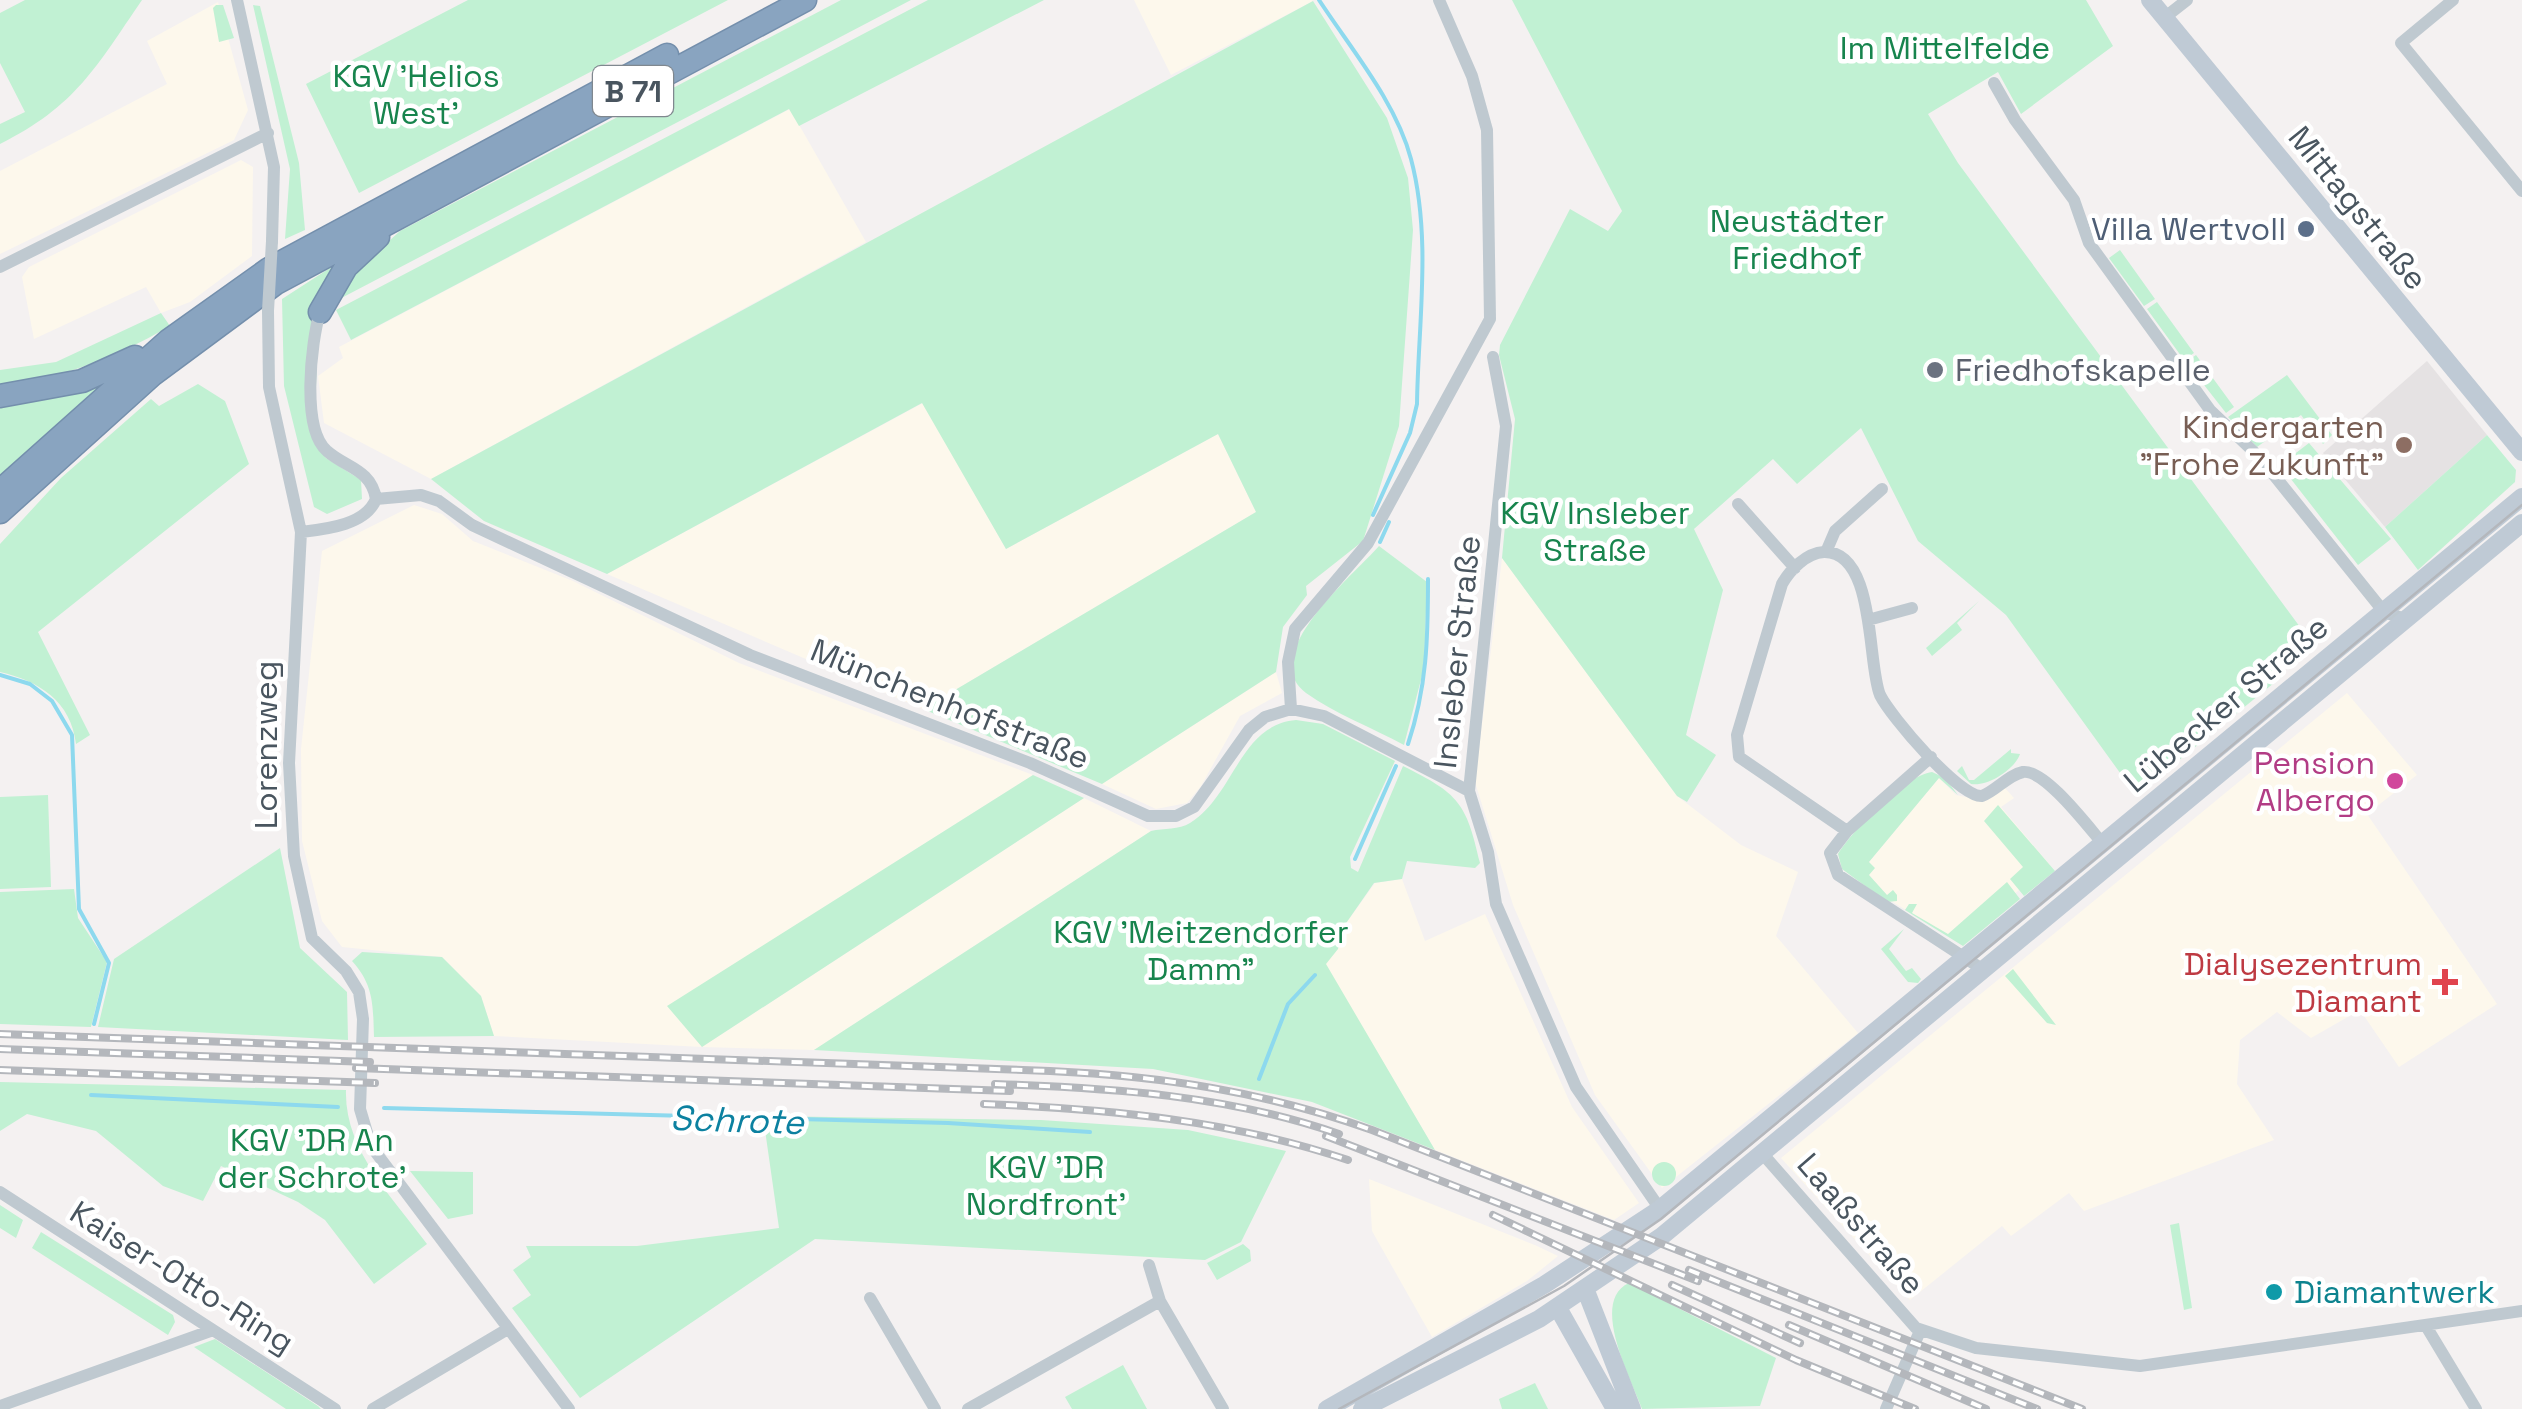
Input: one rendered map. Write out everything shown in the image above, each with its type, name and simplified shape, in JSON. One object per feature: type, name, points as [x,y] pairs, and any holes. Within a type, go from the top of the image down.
[{"type":"highway","name":"B 71","points":[[0,491],[168,341],[286,258],[772,0]]},
{"type":"highway","name":"B 71","points":[[0,512],[152,375],[266,290],[461,181],[805,0]]},
{"type":"highway","points":[[320,312],[362,250],[452,196],[461,181]]},
{"type":"highway","points":[[0,396],[82,381],[168,341]]},
{"type":"highway","points":[[0,530],[50,466]]},
{"type":"main road","name":"Mittagstraße","points":[[2150,0],[2522,452]]},
{"type":"main road","name":"Lübecker Straße","points":[[1362,1409],[1558,1308],[1662,1236],[1975,963],[2104,844],[2522,497]]},
{"type":"main road","name":"Lübecker Straße","points":[[1326,1409],[1544,1285],[1567,1278],[1975,963],[2522,524]]},
{"type":"main road","points":[[1615,1409],[1558,1308],[1567,1278],[1586,1291],[1632,1409]]},
{"type":"street","name":"Lorenzweg","points":[[238,0],[268,133],[276,194],[268,311],[269,387],[301,532],[289,763],[292,834],[304,915],[312,938],[346,971],[359,992],[363,1018],[360,1109],[368,1141],[569,1409]]},
{"type":"street","points":[[1439,0],[1467,62],[1487,130],[1490,319],[1368,543],[1297,625],[1288,654],[1291,709],[1324,716],[1470,791]]},
{"type":"street","points":[[2164,18],[2187,0]]},
{"type":"street","points":[[2453,0],[2401,43],[2522,191]]},
{"type":"street","points":[[1994,83],[2074,200],[2089,243],[2210,410],[2254,452]]},
{"type":"street","points":[[0,266],[268,133]]},
{"type":"street","points":[[301,532],[346,523],[370,510],[376,498],[365,475],[331,455],[319,442],[310,364],[320,312]]},
{"type":"street","name":"Insleber Straße","points":[[1492,357],[1506,426],[1470,791],[1486,846],[1496,904],[1576,1088],[1660,1209]]},
{"type":"street","points":[[2266,464],[2384,612],[2404,619]]},
{"type":"street","points":[[1847,830],[1748,767],[1736,748],[1782,584],[1795,568],[1826,552],[1835,531],[1882,490]]},
{"type":"street","name":"Münchenhofstraße","points":[[376,498],[421,495],[439,500],[488,532],[750,655],[1012,756],[1152,817],[1176,816],[1194,807],[1248,730],[1265,717],[1291,709]]},
{"type":"street","points":[[1738,504],[1795,568]]},
{"type":"street","points":[[1826,552],[1837,556],[1856,576],[1880,693],[1962,790],[1974,796],[1986,795],[2019,773],[2038,775],[2104,844]]},
{"type":"street","points":[[1868,620],[1912,608]]},
{"type":"street","points":[[1931,757],[1847,830],[1830,853],[1838,875],[1975,963]]},
{"type":"street","name":"Laaßstraße","points":[[1761,1152],[1920,1331]]},
{"type":"street","name":"Kaiser-Otto-Ring","points":[[0,1192],[335,1409]]},
{"type":"street","points":[[1149,1265],[1160,1301],[1223,1409]]},
{"type":"street","points":[[870,1298],[936,1409]]},
{"type":"street","points":[[968,1409],[1160,1301]]},
{"type":"street","points":[[1886,1409],[1920,1331],[1976,1348],[2130,1366],[2522,1311]]},
{"type":"street","points":[[2426,1326],[2476,1409]]},
{"type":"street","points":[[0,1406],[213,1330]]},
{"type":"street","points":[[372,1409],[506,1330]]},
{"type":"shaded area","points":[[1134,0],[1312,0],[1313,1],[1171,75]]},
{"type":"shaded area","points":[[218,2],[248,110],[234,140],[0,254],[0,171],[167,84],[147,41]]},
{"type":"shaded area","points":[[790,109],[866,242],[431,479],[324,423],[318,376],[343,358],[339,347]]},
{"type":"shaded area","points":[[241,160],[253,167],[252,256],[190,302],[161,313],[146,287],[34,339],[22,277],[29,267]]},
{"type":"shaded area","name":"Kindergarten \"Frohe Zukunft\"","points":[[2427,361],[2487,435],[2385,527],[2323,453]]},
{"type":"shaded area","points":[[923,403],[1006,549],[1218,434],[1256,512],[923,709],[607,574]]},
{"type":"shaded area","points":[[414,505],[442,514],[473,541],[573,581],[739,663],[1033,775],[668,1006],[702,1047],[494,1036],[481,996],[442,957],[342,947],[322,921],[302,841],[301,749],[322,551]]},
{"type":"shaded area","points":[[1502,558],[1677,796],[1741,845],[1798,872],[1776,936],[1858,1033],[1662,1188],[1595,1095],[1513,905],[1475,782]]},
{"type":"shaded area","points":[[1276,672],[1282,693],[1240,716],[1201,786],[1187,803],[1156,809],[1102,784]]},
{"type":"shaded area","points":[[2347,693],[2417,775],[2367,814],[2497,1004],[2399,1067],[2360,1010],[2311,1038],[2277,1012],[2240,1040],[2237,1084],[2274,1140],[2084,1211],[2069,1193],[2011,1236],[2002,1226],[1910,1300],[1781,1158]]},
{"type":"shaded area","points":[[1939,778],[1956,795],[1980,800],[2005,788],[2014,798],[2001,807],[2050,865],[1956,941],[1893,902],[1869,875],[1868,863]]},
{"type":"shaded area","points":[[1084,798],[1151,831],[814,1050],[702,1047]]},
{"type":"shaded area","points":[[1402,879],[1425,941],[1485,914],[1572,1107],[1639,1203],[1614,1220],[1435,1150],[1325,964],[1338,949],[1342,929],[1375,883]]},
{"type":"shaded area","points":[[1369,1179],[1558,1256],[1527,1281],[1432,1337],[1372,1231]]},
{"type":"green space","points":[[25,0],[142,0],[82,83],[48,115],[0,144],[0,124],[25,112],[0,63],[0,13]]},
{"type":"green space","name":"KGV 'Helios West'","points":[[468,0],[728,0],[359,193],[306,84]]},
{"type":"green space","points":[[841,0],[911,0],[328,305],[339,287],[400,231]]},
{"type":"green space","points":[[928,0],[1044,0],[799,126],[789,109],[351,340],[336,310]]},
{"type":"green space","name":"Neustädter Friedhof","points":[[1512,0],[2086,0],[2113,46],[2021,114],[1998,72],[1928,114],[1958,163],[2300,627],[2277,661],[2285,674],[2136,795],[2006,615],[1918,541],[1861,428],[1797,484],[1773,459],[1694,529],[1723,590],[1686,735],[1716,755],[1687,802],[1677,796],[1502,558],[1515,419],[1500,345],[1570,209],[1608,231],[1622,211]]},
{"type":"green space","points":[[1313,1],[1387,118],[1408,178],[1413,230],[1399,426],[1363,541],[1306,586],[1307,595],[1283,627],[1276,672],[1102,784],[923,709],[1256,512],[1218,434],[1006,549],[922,403],[607,574],[484,521],[431,479]]},
{"type":"green space","points":[[223,5],[234,38],[219,42],[213,8]]},
{"type":"green space","points":[[253,5],[260,6],[299,163],[305,230],[285,239],[290,169]]},
{"type":"green space","points":[[2120,250],[2155,299],[2144,306],[2109,258]]},
{"type":"green space","points":[[347,257],[319,302],[314,443],[326,458],[361,480],[362,499],[327,514],[314,507],[284,386],[282,299]]},
{"type":"green space","points":[[2157,302],[2194,353],[2184,360],[2147,309]]},
{"type":"green space","points":[[161,313],[170,326],[127,348],[68,372],[0,389],[0,370],[56,362]]},
{"type":"green space","points":[[2196,355],[2234,407],[2226,413],[2186,362]]},
{"type":"green space","points":[[2287,375],[2332,435],[2323,444],[2301,415],[2257,447],[2228,417]]},
{"type":"green space","points":[[109,381],[0,481],[0,402]]},
{"type":"green space","points":[[198,384],[225,401],[249,464],[38,632],[90,735],[76,744],[68,716],[51,695],[28,681],[0,672],[0,544],[61,478],[151,399],[159,406]]},
{"type":"green space","points":[[2487,435],[2516,470],[2515,482],[2418,570],[2385,527]]},
{"type":"green space","points":[[2309,443],[2391,539],[2358,565],[2280,465]]},
{"type":"green space","points":[[1379,546],[1427,582],[1424,668],[1404,745],[1317,701],[1294,677],[1293,658],[1315,615]]},
{"type":"green space","points":[[1979,601],[1957,623],[1962,630],[1932,656],[1926,648]]},
{"type":"green space","name":"KGV 'Meitzendorfer Damm\"","points":[[1296,720],[1323,724],[1395,761],[1350,857],[1351,868],[1358,872],[1403,766],[1448,793],[1470,826],[1480,863],[1475,868],[1407,861],[1402,879],[1374,883],[1342,929],[1338,949],[1326,964],[1435,1150],[1312,1102],[1153,1069],[814,1050],[1151,831],[1190,823],[1218,796],[1249,747],[1262,734]]},
{"type":"green space","points":[[2011,749],[2011,753],[2020,754],[2017,760],[1993,780],[1971,784],[1957,771],[1962,766],[1969,780],[1974,780]]},
{"type":"green space","points":[[1932,772],[1945,778],[1958,795],[1939,778],[1869,862],[1875,868],[1869,875],[1887,895],[1893,890],[1897,895],[1897,901],[1887,902],[1842,869],[1838,854],[1855,831],[1894,793]]},
{"type":"green space","points":[[1033,775],[1084,798],[702,1047],[667,1006]]},
{"type":"green space","points":[[48,795],[51,887],[0,889],[0,797]]},
{"type":"green space","points":[[1998,805],[2055,871],[2024,896],[2010,879],[2023,867],[1984,821]]},
{"type":"green space","name":"KGV 'DR An der Schrote'","points":[[280,848],[300,948],[347,992],[348,1040],[98,1027],[114,959]]},
{"type":"green space","points":[[2007,882],[2020,899],[1963,946],[1905,910],[1909,904],[1917,904],[1912,913],[1948,934]]},
{"type":"green space","points":[[74,889],[78,918],[107,962],[91,1027],[0,1024],[0,892]]},
{"type":"green space","points":[[1904,929],[1889,949],[1906,971],[1912,968],[1921,979],[1918,983],[1908,982],[1881,949]]},
{"type":"green space","points":[[362,952],[442,957],[481,996],[494,1036],[374,1037],[368,987],[352,961]]},
{"type":"green space","points":[[2013,969],[2056,1025],[2047,1023],[2005,976]]},
{"type":"green space","name":"KGV 'DR An der Schrote'","points":[[0,1082],[346,1090],[353,1133],[362,1153],[427,1244],[374,1284],[325,1220],[298,1202],[221,1166],[203,1201],[163,1186],[96,1131],[27,1114],[0,1131]]},
{"type":"green space","name":"KGV 'DR Nordfront'","points":[[763,1116],[1041,1120],[1188,1130],[1286,1151],[1241,1242],[1205,1260],[815,1239],[580,1398],[512,1308],[531,1295],[513,1270],[531,1257],[526,1246],[637,1246],[779,1228]]},
{"type":"green space","points":[[1664,1162],[1676,1174],[1664,1186],[1652,1174]]},
{"type":"green space","points":[[410,1171],[473,1172],[473,1214],[448,1219]]},
{"type":"green space","points":[[0,1205],[23,1220],[16,1238],[0,1228]]},
{"type":"green space","points":[[2179,1223],[2192,1308],[2184,1310],[2170,1225]]},
{"type":"green space","points":[[41,1232],[173,1315],[175,1322],[168,1335],[32,1248]]},
{"type":"green space","points":[[1243,1244],[1250,1250],[1251,1261],[1217,1280],[1207,1263]]},
{"type":"green space","points":[[1629,1283],[1776,1358],[1760,1406],[1642,1409],[1616,1342],[1613,1323],[1618,1292]]},
{"type":"green space","points":[[215,1339],[321,1409],[286,1409],[194,1347]]},
{"type":"green space","points":[[1123,1365],[1147,1409],[1072,1409],[1065,1397]]},
{"type":"green space","points":[[1535,1383],[1548,1409],[1502,1409],[1499,1399]]},
{"type":"waterway","points":[[1319,0],[1395,117],[1411,159],[1421,220],[1417,404],[1410,433],[1373,515]]},
{"type":"waterway","points":[[1380,542],[1389,522]]},
{"type":"waterway","points":[[1408,744],[1425,662],[1428,579]]},
{"type":"waterway","name":"Schrote","points":[[0,675],[30,684],[52,701],[72,735],[79,909],[109,963],[94,1024]]},
{"type":"waterway","points":[[1355,859],[1396,766]]},
{"type":"waterway","points":[[1259,1079],[1288,1004],[1315,975]]},
{"type":"waterway","name":"Schrote","points":[[91,1095],[338,1107]]},
{"type":"waterway","name":"Schrote","points":[[384,1108],[948,1123],[1090,1132]]},
{"type":"tram line","points":[[1339,1409],[1564,1286],[1661,1219],[2522,505]]},
{"type":"railway","points":[[0,1034],[1050,1071],[1213,1088],[1293,1105],[1372,1130],[2082,1409]]},
{"type":"railway","points":[[0,1049],[370,1062]]},
{"type":"railway","points":[[356,1068],[1010,1091]]},
{"type":"railway","points":[[0,1070],[375,1083]]},
{"type":"railway","points":[[995,1084],[1126,1091],[1212,1102],[1339,1134]]},
{"type":"railway","points":[[984,1104],[1169,1119],[1259,1135],[1348,1160]]},
{"type":"railway","points":[[1326,1136],[1698,1281]]},
{"type":"railway","points":[[1493,1215],[1796,1360],[1915,1409]]},
{"type":"railway","points":[[1689,1270],[2037,1409]]},
{"type":"railway","points":[[1672,1285],[1800,1343]]},
{"type":"railway","points":[[1789,1325],[1986,1409]]},
{"type":"place","name":"Villa Wertvoll","points":[[2306,229]]},
{"type":"place","name":"Friedhofskapelle","points":[[1935,370]]},
{"type":"place","name":"Kindergarten \"Frohe Zukunft\"","points":[[2404,445]]},
{"type":"place","name":"Pension Albergo","points":[[2395,781]]},
{"type":"place","name":"Dialysezentrum Diamant","points":[[2445,982]]},
{"type":"place","name":"Diamantwerk","points":[[2274,1292]]},
{"type":"park label","name":"Im Mittelfelde","points":[[1945,48]]},
{"type":"park label","name":"KGV Insleber Straße","points":[[1595,532]]}]
